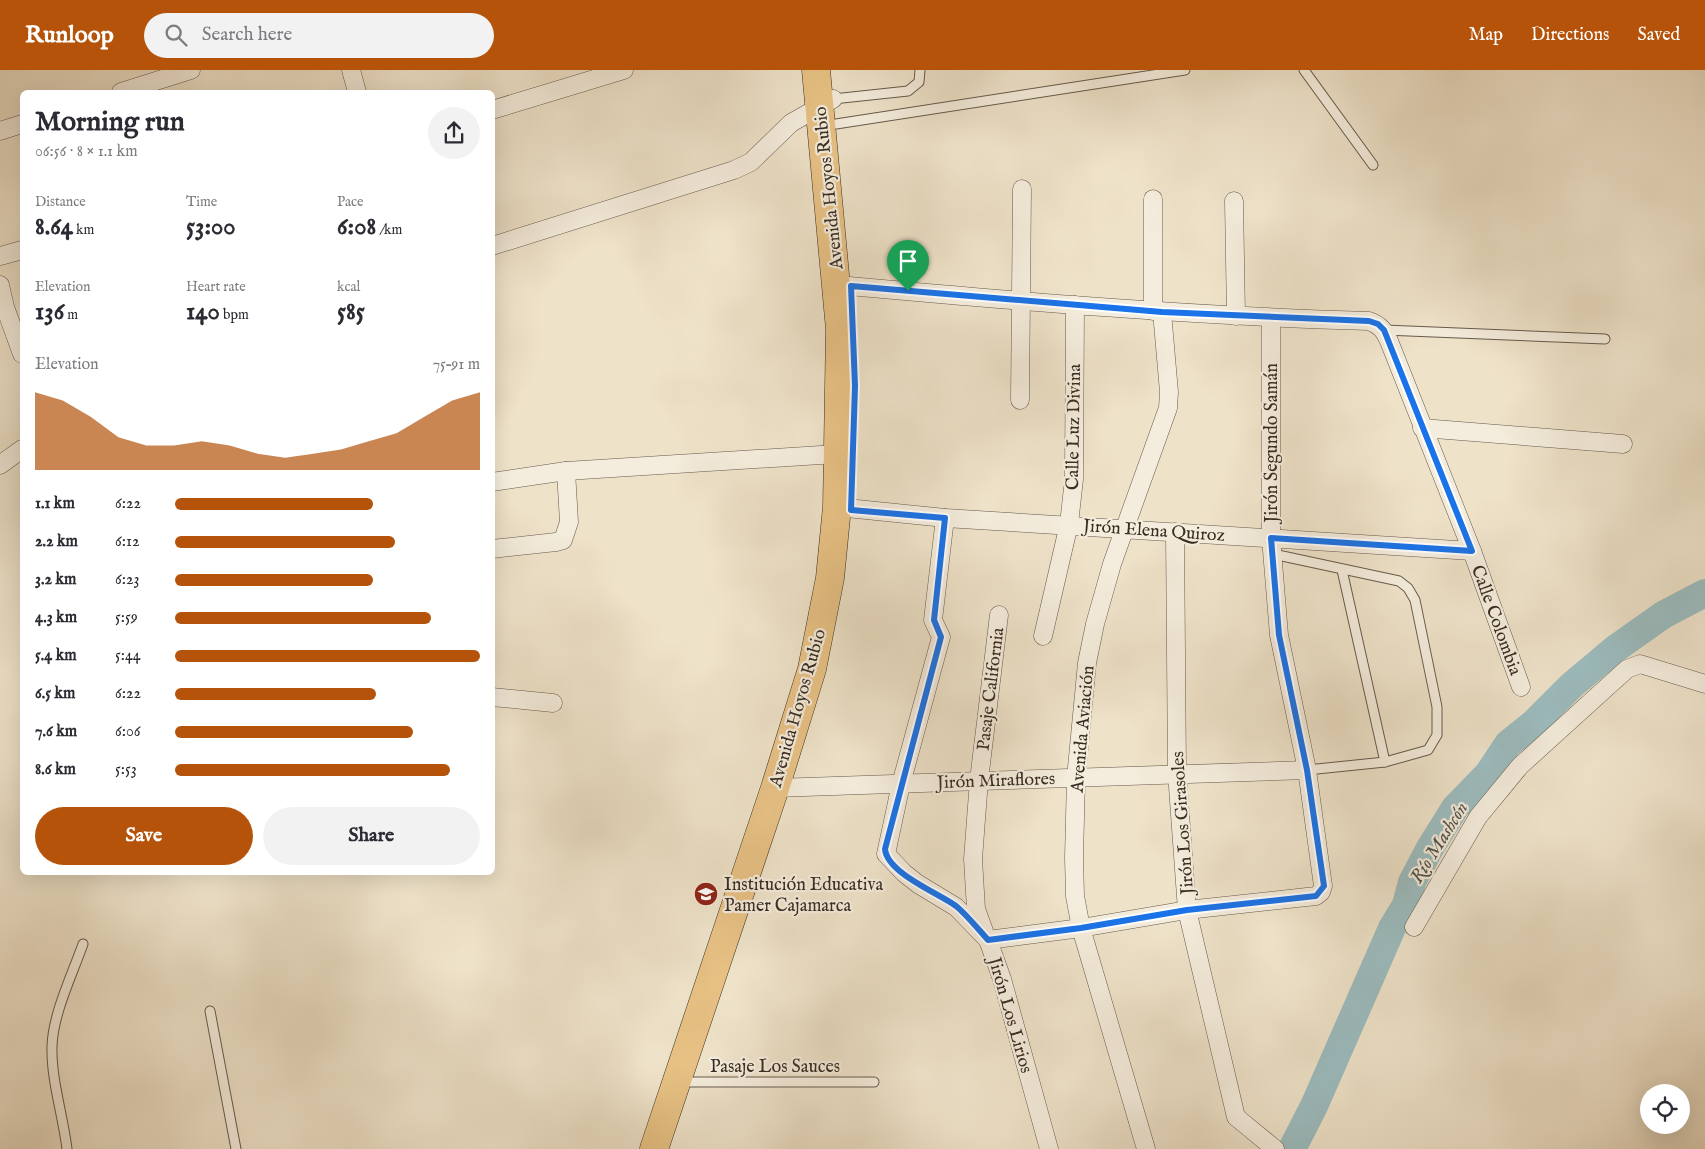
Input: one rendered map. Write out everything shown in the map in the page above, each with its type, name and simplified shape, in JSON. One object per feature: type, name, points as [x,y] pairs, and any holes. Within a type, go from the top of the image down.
[{"type":"main road","name":"Avenida Hoyos Rubio","points":[[816,70],[830,109]]},
{"type":"main road","name":"Avenida Hoyos Rubio","points":[[671,1149],[685,1082],[782,787],[807,734],[834,632],[855,386],[830,109],[831,70]]},
{"type":"main road","name":"Avenida Hoyos Rubio","points":[[844,509],[838,454],[845,286]]},
{"type":"main road","name":"Avenida Hoyos Rubio","points":[[654,1149],[685,1082]]},
{"type":"street","points":[[127,90],[190,70]]},
{"type":"street","points":[[351,70],[357,90]]},
{"type":"street","points":[[495,109],[604,73],[624,70]]},
{"type":"street","points":[[495,245],[734,170],[751,162],[792,123],[830,109]]},
{"type":"street","points":[[0,131],[20,125]]},
{"type":"street","points":[[1020,400],[1022,189]]},
{"type":"street","name":"Avenida Aviación","points":[[1146,1149],[1081,928],[1075,896],[1074,858],[1076,778],[1091,644],[1112,564],[1158,441],[1169,400],[1158,312],[1153,199]]},
{"type":"street","points":[[1234,201],[1236,316]]},
{"type":"street","points":[[0,256],[20,251]]},
{"type":"street","points":[[0,285],[2,308],[20,349]]},
{"type":"street","points":[[845,286],[1158,312],[1369,321],[1378,324],[1384,330]]},
{"type":"street","name":"Calle Luz Divina","points":[[1043,636],[1070,524],[1075,449],[1075,305]]},
{"type":"street","name":"Jirón Segundo Samán","points":[[1187,910],[1316,896],[1324,886],[1307,770],[1279,635],[1272,546],[1270,318]]},
{"type":"street","name":"Calle Colombia","points":[[1384,330],[1472,551],[1521,687]]},
{"type":"street","points":[[1422,428],[1623,444]]},
{"type":"street","points":[[0,465],[20,450]]},
{"type":"street","points":[[495,482],[566,471],[838,454]]},
{"type":"street","points":[[495,549],[562,540],[569,522],[566,471]]},
{"type":"street","name":"Jirón Elena Quiroz","points":[[844,509],[945,518],[1070,524],[1124,530],[1175,532],[1272,546],[1472,551]]},
{"type":"street","name":"Jirón Los Lirios","points":[[945,518],[934,620],[941,637],[885,849],[887,858],[918,884],[956,907],[988,940],[1002,979],[1049,1149]]},
{"type":"street","name":"Jirón Los Girasoles","points":[[1175,532],[1177,773],[1187,910],[1236,1117],[1276,1149]]},
{"type":"street","name":"Pasaje California","points":[[988,940],[976,908],[973,888],[979,780],[999,615]]},
{"type":"street","points":[[1414,927],[1478,817],[1520,766],[1627,669],[1640,664],[1705,684]]},
{"type":"street","points":[[495,698],[554,703]]},
{"type":"street","name":"Jirón Miraflores","points":[[782,787],[1307,770]]},
{"type":"street","points":[[988,940],[1081,928],[1187,910]]},
{"type":"lane","points":[[830,109],[908,91],[918,82],[920,70]]},
{"type":"lane","points":[[830,109],[1185,70]]},
{"type":"lane","points":[[1304,70],[1373,165]]},
{"type":"lane","points":[[1384,330],[1605,339]]},
{"type":"lane","points":[[1272,546],[1342,570],[1399,581],[1408,588],[1415,600],[1437,707],[1437,735],[1428,750],[1385,762],[1307,770]]},
{"type":"lane","points":[[1342,570],[1385,762]]},
{"type":"lane","points":[[67,1149],[52,1057],[52,1040],[83,944]]},
{"type":"lane","points":[[210,1012],[236,1149]]},
{"type":"lane","name":"Pasaje Los Sauces","points":[[685,1082],[874,1082]]},
{"type":"waterway","name":"Río Mashcón","points":[[1292,1149],[1314,1106],[1392,928],[1406,905],[1412,882],[1430,848],[1455,808],[1488,774],[1508,744],[1534,723],[1572,685],[1615,649],[1663,615],[1705,593]]},
{"type":"place","name":"Institución Educativa Pamer Cajamarca","points":[[706,894]]},
{"type":"route","points":[[851,286],[908,291],[1162,312],[1369,321],[1378,324],[1384,330],[1472,551],[1271,538],[1279,635],[1307,770],[1324,886],[1316,896],[1187,910],[1081,928],[988,940],[956,907],[918,884],[887,858],[885,849],[901,784],[934,670],[941,637],[934,620],[945,518],[851,510],[855,386],[851,286]]}]
